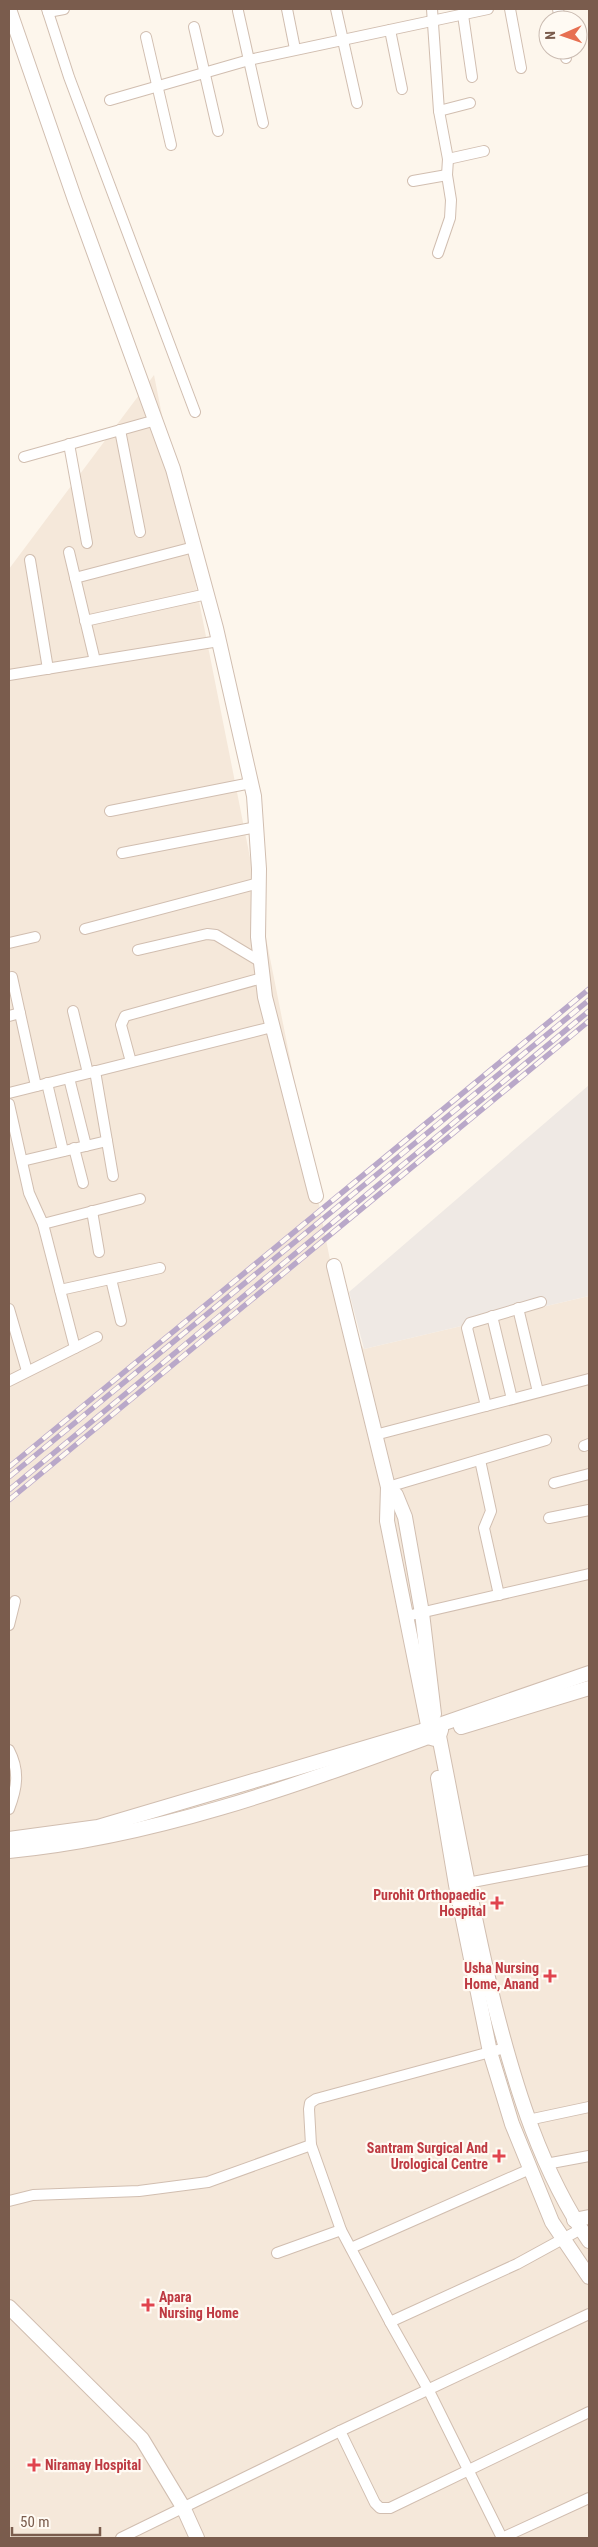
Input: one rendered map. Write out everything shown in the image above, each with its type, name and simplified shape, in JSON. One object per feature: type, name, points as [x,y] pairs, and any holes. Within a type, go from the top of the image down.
[{"type":"street","points":[[9,9],[75,200],[173,469],[219,640],[251,783],[257,827],[262,978],[272,1026],[316,1196]]},
{"type":"street","points":[[64,9],[47,10],[69,78],[194,412]]},
{"type":"street","points":[[287,9],[295,49]]},
{"type":"street","points":[[336,9],[357,103]]},
{"type":"street","points":[[432,9],[439,111],[448,159],[447,175],[452,200],[450,218],[438,253]]},
{"type":"street","points":[[110,100],[157,84],[249,60],[488,9]]},
{"type":"street","points":[[510,9],[521,68]]},
{"type":"street","points":[[238,11],[263,124]]},
{"type":"street","points":[[463,15],[472,77]]},
{"type":"street","points":[[194,27],[218,131]]},
{"type":"street","points":[[390,30],[402,89]]},
{"type":"street","points":[[146,37],[171,146]]},
{"type":"street","points":[[439,111],[470,103]]},
{"type":"street","points":[[448,159],[484,151]]},
{"type":"street","points":[[413,181],[447,175]]},
{"type":"street","points":[[24,457],[156,420]]},
{"type":"street","points":[[120,430],[140,532]]},
{"type":"street","points":[[69,444],[87,544]]},
{"type":"street","points":[[75,578],[194,547]]},
{"type":"street","points":[[69,552],[95,661]]},
{"type":"street","points":[[30,560],[48,669]]},
{"type":"street","points":[[85,621],[207,594]]},
{"type":"street","points":[[9,676],[219,640]]},
{"type":"street","points":[[110,811],[251,783]]},
{"type":"street","points":[[122,853],[257,827]]},
{"type":"street","points":[[85,929],[259,883]]},
{"type":"street","points":[[138,950],[207,934],[216,935],[260,962]]},
{"type":"street","points":[[9,943],[34,937]]},
{"type":"street","points":[[12,977],[20,1013],[41,1085],[63,1151]]},
{"type":"street","points":[[130,1062],[121,1025],[125,1016],[262,978]]},
{"type":"street","points":[[73,1011],[92,1072],[113,1176]]},
{"type":"street","points":[[9,1016],[20,1013]]},
{"type":"street","points":[[9,1093],[272,1026]]},
{"type":"street","points":[[69,1078],[86,1146]]},
{"type":"street","points":[[9,1104],[31,1199],[43,1224],[75,1348]]},
{"type":"street","points":[[22,1161],[107,1141]]},
{"type":"street","points":[[74,1148],[82,1183]]},
{"type":"street","points":[[43,1224],[140,1199]]},
{"type":"street","points":[[92,1211],[99,1252]]},
{"type":"street","points":[[334,1266],[388,1487],[387,1520],[434,1731],[490,2052],[512,2124],[530,2169],[562,2238],[589,2277]]},
{"type":"street","points":[[60,1290],[160,1268]]},
{"type":"street","points":[[111,1279],[121,1320]]},
{"type":"street","points":[[486,1406],[467,1328],[470,1323],[541,1302]]},
{"type":"street","points":[[518,1308],[538,1392]]},
{"type":"street","points":[[9,1313],[27,1371]]},
{"type":"street","points":[[492,1316],[512,1399]]},
{"type":"street","points":[[9,1381],[97,1337]]},
{"type":"street","points":[[9,1352],[20,1349]]},
{"type":"street","points":[[375,1435],[589,1379]]},
{"type":"street","points":[[388,1487],[546,1440]]},
{"type":"street","points":[[480,1460],[491,1511],[484,1528],[499,1595]]},
{"type":"street","points":[[554,1483],[589,1474]]},
{"type":"street","points":[[388,1487],[396,1495],[405,1517],[422,1613],[434,1731]]},
{"type":"street","points":[[550,1518],[589,1510]]},
{"type":"street","points":[[407,1616],[589,1574]]},
{"type":"street","points":[[9,1625],[15,1601]]},
{"type":"street","points":[[9,1851],[63,1846],[117,1836],[217,1810],[306,1782],[434,1731],[589,1673]]},
{"type":"street","points":[[9,1839],[41,1837],[98,1828],[589,1688]]},
{"type":"street","points":[[9,1750],[17,1774],[13,1799],[9,1809]]},
{"type":"street","points":[[462,1884],[589,1860]]},
{"type":"street","points":[[462,1884],[482,1952],[505,2048],[528,2120],[546,2164],[577,2224],[589,2241]]},
{"type":"street","points":[[505,2048],[316,2099],[310,2103],[309,2109],[311,2145],[342,2230],[390,2322],[429,2391],[502,2538],[589,2498]]},
{"type":"street","points":[[528,2120],[589,2107]]},
{"type":"street","points":[[9,2201],[40,2194],[139,2191],[208,2182],[311,2145]]},
{"type":"street","points":[[546,2164],[589,2156]]},
{"type":"street","points":[[351,2248],[530,2169]]},
{"type":"street","points":[[390,2322],[517,2264],[562,2238],[589,2216]]},
{"type":"street","points":[[278,2253],[342,2230]]},
{"type":"street","points":[[9,2307],[142,2439],[183,2507],[197,2538]]},
{"type":"street","points":[[121,2538],[340,2431],[429,2391],[589,2314]]},
{"type":"street","points":[[340,2431],[375,2503],[380,2508],[390,2508],[589,2412]]},
{"type":"shaded area","points":[[154,375],[340,1310],[364,1349],[589,1296],[589,2538],[9,2538],[9,569]]},
{"type":"shaded area","points":[[589,1085],[589,1296],[364,1349],[349,1292]]},
{"type":"railway","points":[[9,1467],[589,989]]},
{"type":"railway","points":[[9,1477],[589,1000]]},
{"type":"railway","points":[[9,1490],[589,1011]]},
{"type":"railway","points":[[9,1500],[589,1021]]},
{"type":"place","name":"Purohit Orthopaedic Hospital","points":[[497,1903]]},
{"type":"place","name":"Usha Nursing Home, Anand","points":[[550,1976]]},
{"type":"place","name":"Santram Surgical And Urological Centre","points":[[499,2156]]},
{"type":"place","name":"Apara Nursing Home","points":[[148,2305]]},
{"type":"place","name":"Niramay Hospital","points":[[34,2465]]}]
